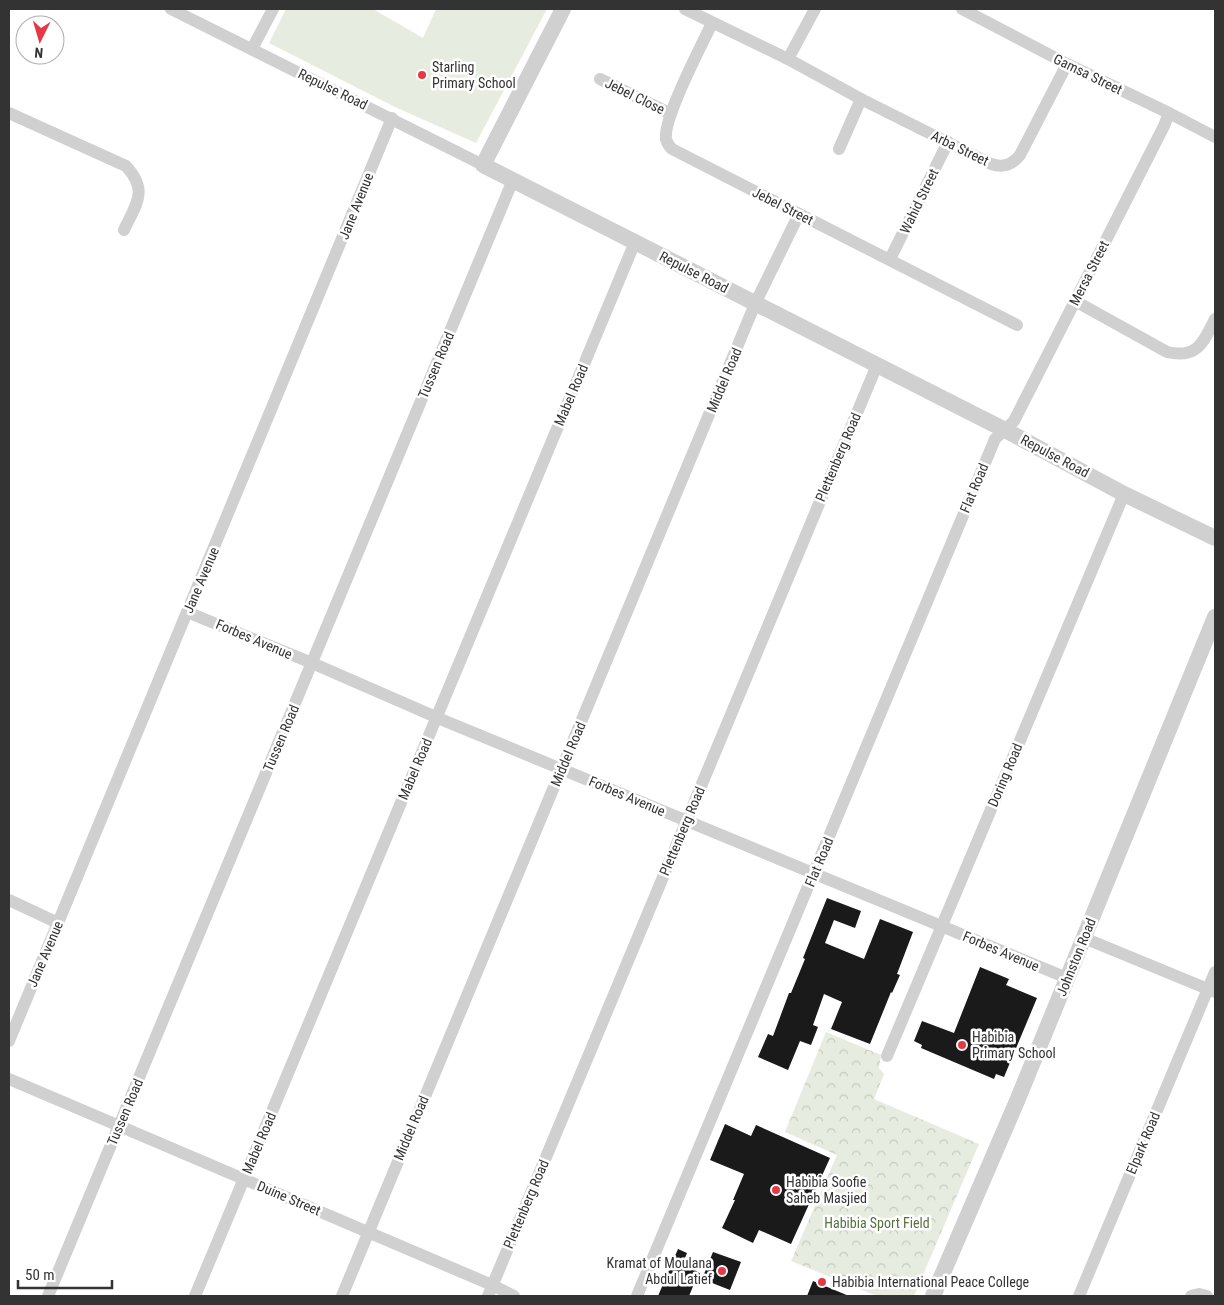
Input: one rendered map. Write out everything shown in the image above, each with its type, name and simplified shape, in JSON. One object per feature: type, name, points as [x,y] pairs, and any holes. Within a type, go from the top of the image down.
[{"type":"street","name":"Repulse Road","points":[[172,9],[392,118],[1005,430],[1124,494],[1215,538]]},
{"type":"street","points":[[252,49],[273,9]]},
{"type":"street","points":[[483,165],[563,9]]},
{"type":"street","name":"Arba Street","points":[[685,9],[788,59],[861,99],[995,165],[1004,166],[1012,164],[1020,156],[1067,64]]},
{"type":"street","points":[[788,59],[815,9]]},
{"type":"street","name":"Gamsa Street","points":[[962,9],[1067,64],[1215,137]]},
{"type":"street","name":"Jebel Street","points":[[712,23],[671,114],[666,137],[672,149],[1017,325]]},
{"type":"street","name":"Jebel Close","points":[[600,79],[671,114]]},
{"type":"street","points":[[839,149],[861,99]]},
{"type":"street","points":[[9,113],[126,166],[136,177],[140,189],[137,202],[124,230]]},
{"type":"street","name":"Mersa Street","points":[[1005,430],[1014,421],[1169,113]]},
{"type":"street","name":"Jane Avenue","points":[[9,1041],[392,118]]},
{"type":"street","name":"Wahid Street","points":[[890,259],[948,142]]},
{"type":"street","name":"Tussen Road","points":[[48,1296],[513,180]]},
{"type":"street","name":"Middel Road","points":[[342,1296],[755,304],[799,214]]},
{"type":"street","name":"Mabel Road","points":[[195,1296],[635,242]]},
{"type":"street","points":[[1076,301],[1167,352],[1176,354],[1184,354],[1202,345],[1215,319]]},
{"type":"street","name":"Plettenberg Road","points":[[490,1290],[877,366]]},
{"type":"street","name":"Flat Road","points":[[637,1296],[990,450],[995,439],[1005,430]]},
{"type":"street","name":"Doring Road","points":[[887,1056],[1124,494]]},
{"type":"street","name":"Forbes Avenue","points":[[187,612],[312,663],[436,718],[1067,978]]},
{"type":"street","name":"Johnston Road","points":[[934,1296],[1017,1101],[1215,617]]},
{"type":"street","points":[[9,900],[58,923]]},
{"type":"street","points":[[1084,938],[1212,991]]},
{"type":"street","name":"Elpark Road","points":[[1079,1296],[1212,991],[1215,972]]},
{"type":"street","name":"Duine Street","points":[[9,1079],[368,1232],[490,1290],[514,1296]]},
{"type":"street","points":[[1191,1296],[1199,1294],[1207,1296]]},
{"type":"green space","name":"Starling Primary School","points":[[286,9],[373,9],[423,38],[436,9],[547,9],[476,143],[395,107],[269,43]]},
{"type":"green space","name":"Habibia Sport Field","points":[[826,1032],[881,1055],[879,1068],[884,1074],[874,1099],[979,1144],[914,1296],[877,1296],[791,1261],[837,1155],[785,1132]]},
{"type":"building","points":[[827,898],[861,911],[855,928],[834,920],[825,943],[864,959],[880,919],[913,932],[897,974],[900,975],[870,1044],[831,1029],[842,1002],[824,994],[813,1025],[818,1027],[811,1045],[800,1041],[788,1070],[758,1057],[768,1034],[773,1036],[789,993],[791,993],[805,959],[803,958]]},
{"type":"building","points":[[980,967],[1009,979],[1006,985],[1037,998],[1004,1077],[996,1074],[994,1079],[921,1048],[922,1045],[914,1041],[922,1021],[954,1033]]},
{"type":"building","name":"Habibia Soofie Saheb Masjied","points":[[725,1124],[751,1136],[756,1125],[830,1158],[791,1244],[759,1230],[753,1243],[722,1228],[744,1174],[710,1160]]},
{"type":"building","points":[[678,1249],[687,1253],[682,1265],[699,1272],[689,1296],[658,1296]]},
{"type":"building","name":"Kramat of Moulana Abdul Latief","points":[[713,1252],[741,1262],[730,1290],[702,1279]]},
{"type":"building","points":[[813,1281],[849,1296],[807,1296]]},
{"type":"place","name":"Starling Primary School","points":[[422,75]]},
{"type":"place","name":"Habibia Primary School","points":[[962,1045]]},
{"type":"place","name":"Habibia Soofie Saheb Masjied","points":[[776,1190]]},
{"type":"place","name":"Kramat of Moulana Abdul Latief","points":[[722,1271]]},
{"type":"place","name":"Habibia International Peace College","points":[[822,1282]]}]
